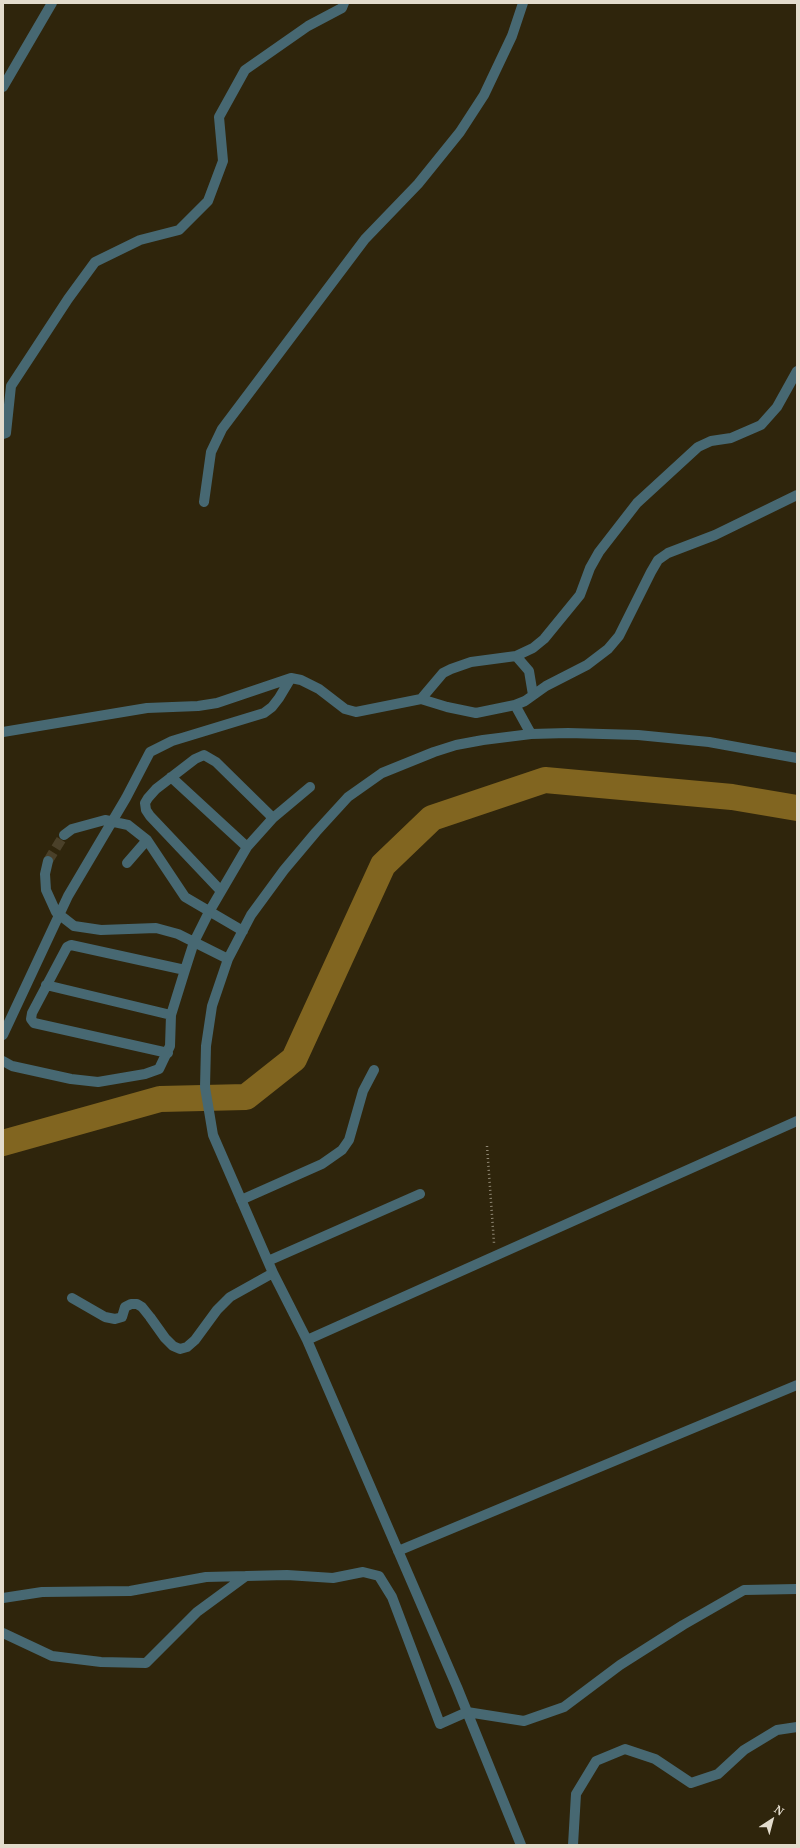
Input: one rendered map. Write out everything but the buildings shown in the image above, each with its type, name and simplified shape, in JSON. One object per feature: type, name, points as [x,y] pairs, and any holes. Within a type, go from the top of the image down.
[{"type":"street","points":[[3,87],[52,3]]},
{"type":"street","points":[[3,434],[6,433],[11,386],[68,299],[95,262],[140,240],[179,230],[208,201],[223,161],[219,116],[244,70],[308,26],[342,8],[344,3]]},
{"type":"street","points":[[204,502],[211,452],[222,429],[364,240],[418,184],[460,132],[484,95],[512,36],[523,3]]},
{"type":"street","points":[[421,699],[443,673],[471,662],[516,656],[534,648],[568,612],[580,595],[590,568],[599,552],[636,503],[698,447],[711,441],[731,438],[761,425],[777,407],[797,371]]},
{"type":"street","points":[[3,732],[147,708],[198,706],[217,703],[291,678],[301,680],[319,689],[345,709],[356,712],[421,699],[447,707],[476,713],[515,705],[546,686],[587,665],[608,649],[619,636],[658,560],[668,553],[715,536],[797,495]]},
{"type":"street","points":[[516,656],[529,671],[533,695]]},
{"type":"street","points":[[3,1035],[68,896],[128,794],[150,752],[172,741],[264,713],[272,707],[279,698],[291,678]]},
{"type":"street","points":[[515,705],[531,734]]},
{"type":"street","points":[[520,1845],[466,1712],[307,1340],[273,1273],[213,1134],[205,1087],[206,1046],[212,1006],[228,959],[251,915],[284,870],[348,797],[382,773],[434,752],[456,745],[531,734],[568,733],[638,735],[709,742],[797,758]]},
{"type":"street","points":[[221,891],[150,816],[146,810],[145,804],[148,798],[156,789],[171,777],[195,759],[204,755],[209,757],[273,818]]},
{"type":"street","points":[[171,777],[247,847]]},
{"type":"street","points":[[3,1061],[12,1066],[71,1079],[98,1082],[145,1074],[159,1069],[170,1046],[171,1015],[185,970],[194,942],[209,912],[247,847],[273,818],[310,787]]},
{"type":"street","points":[[64,835],[72,829],[105,820],[128,825],[147,840],[185,897],[243,931]]},
{"type":"street","points":[[127,864],[147,840]]},
{"type":"street","points":[[48,861],[45,874],[46,890],[56,912],[74,926],[101,930],[156,928],[178,934],[228,959]]},
{"type":"street","points":[[168,1052],[34,1023],[31,1019],[32,1013],[46,984],[67,947],[70,945],[185,970]]},
{"type":"street","points":[[46,984],[171,1015]]},
{"type":"street","points":[[241,1200],[322,1164],[342,1150],[349,1140],[363,1091],[374,1070]]},
{"type":"street","points":[[307,1340],[797,1121]]},
{"type":"street","points":[[268,1260],[420,1194]]},
{"type":"street","points":[[72,1298],[105,1317],[115,1319],[122,1317],[125,1307],[131,1304],[137,1304],[142,1307],[165,1338],[173,1346],[180,1349],[187,1347],[195,1340],[217,1310],[230,1297],[273,1273]]},
{"type":"street","points":[[398,1551],[797,1385]]},
{"type":"street","points":[[3,1598],[42,1592],[130,1591],[206,1577],[287,1575],[333,1578],[363,1572],[379,1576],[392,1597],[440,1724],[466,1712],[524,1720],[564,1707],[620,1665],[683,1625],[744,1590],[797,1589]]},
{"type":"street","points":[[3,1633],[52,1656],[101,1662],[146,1662],[197,1612],[246,1576]]},
{"type":"street","points":[[573,1845],[576,1794],[596,1761],[625,1749],[655,1759],[691,1783],[718,1774],[744,1750],[777,1730],[797,1727]]},
{"type":"path","points":[[487,1146],[495,1256]]},
{"type":"waterway","points":[[3,1143],[160,1099],[246,1097],[294,1059],[383,865],[432,818],[545,780],[732,797],[797,808]]},
{"type":"tunnel","points":[[48,861],[64,835]]}]
